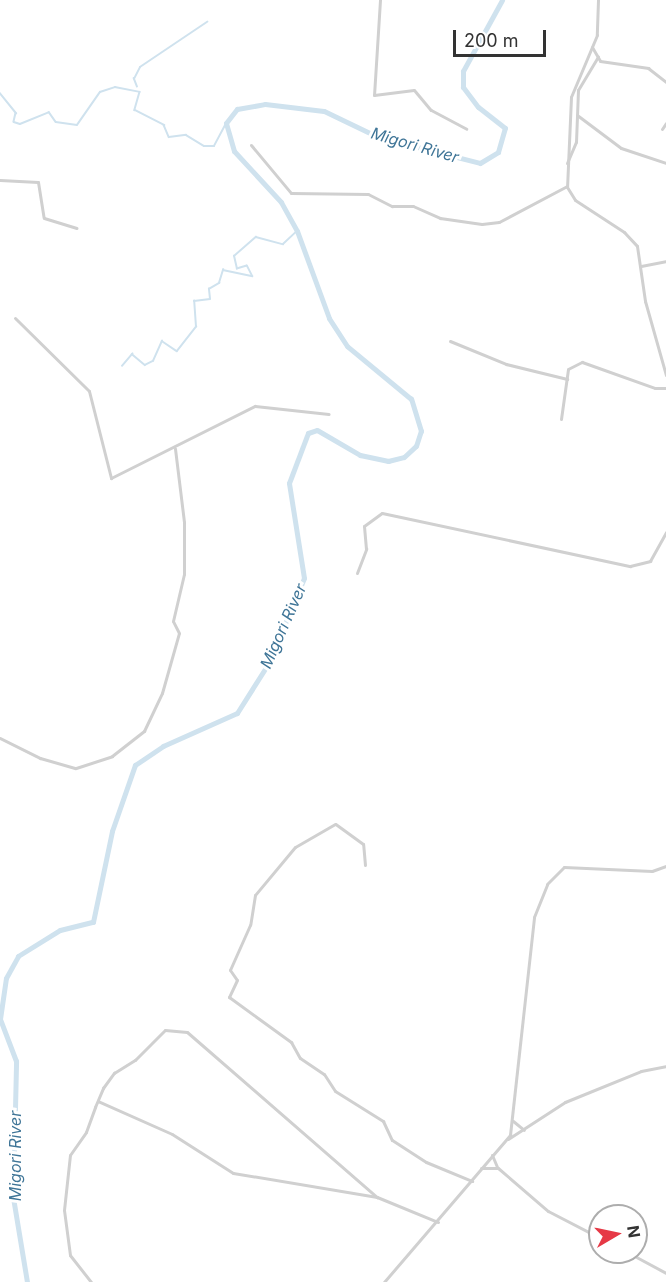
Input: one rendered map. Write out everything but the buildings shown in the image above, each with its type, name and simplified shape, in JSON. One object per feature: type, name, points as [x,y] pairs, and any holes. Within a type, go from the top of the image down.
[{"type":"street","points":[[380,0],[374,95],[414,90],[429,108],[466,129]]},
{"type":"street","points":[[569,195],[566,164],[571,97],[600,24],[598,0]]},
{"type":"street","points":[[592,47],[598,57],[622,66],[648,68],[666,82]]},
{"type":"street","points":[[566,164],[575,146],[580,85],[598,57]]},
{"type":"street","points":[[577,115],[621,148],[666,163]]},
{"type":"street","points":[[662,129],[666,123]]},
{"type":"street","points":[[251,145],[291,193],[368,194],[392,206],[413,206],[440,218],[482,224],[500,222],[567,186]]},
{"type":"street","points":[[0,180],[38,182],[44,218],[76,228]]},
{"type":"street","points":[[560,190],[630,237],[641,266],[643,295],[666,375]]},
{"type":"street","points":[[641,266],[666,261]]},
{"type":"street","points":[[15,318],[89,391],[110,478],[175,449],[255,406],[329,414]]},
{"type":"street","points":[[450,342],[506,364],[567,379]]},
{"type":"street","points":[[561,419],[569,367],[589,361],[665,390]]},
{"type":"street","points":[[0,738],[40,758],[76,768],[112,756],[144,731],[162,693],[179,633],[173,621],[184,574],[184,522],[175,449]]},
{"type":"street","points":[[357,573],[366,549],[364,526],[382,513],[630,566],[650,561],[666,532]]},
{"type":"street","points":[[365,865],[363,844],[335,824],[295,847],[255,895],[250,925],[231,968],[237,980],[228,996],[291,1042],[298,1056],[323,1072],[335,1091],[383,1121],[392,1140],[426,1162],[472,1181]]},
{"type":"street","points":[[508,1139],[513,1121],[539,897],[564,867],[643,871],[666,866]]},
{"type":"street","points":[[91,1282],[71,1261],[64,1210],[70,1155],[118,1068],[135,1060],[163,1030],[187,1032],[377,1197]]},
{"type":"street","points":[[384,1282],[508,1139],[565,1102],[641,1071],[666,1066]]},
{"type":"street","points":[[98,1101],[172,1134],[232,1173],[377,1197],[438,1222]]},
{"type":"street","points":[[513,1121],[524,1130]]},
{"type":"street","points":[[492,1155],[498,1168],[548,1211],[588,1232]]},
{"type":"street","points":[[481,1168],[498,1168]]},
{"type":"street","points":[[648,1263],[666,1273]]},
{"type":"waterway","name":"Migori River","points":[[27,1282],[13,1197],[16,1061],[0,1019],[6,978],[18,956],[60,930],[93,922],[112,831],[135,765],[163,746],[237,713],[268,664],[304,578],[289,483],[308,433],[317,430],[360,455],[388,461],[404,457],[416,446],[421,431],[411,399],[347,346],[329,318],[297,231],[281,202],[234,151],[226,123],[237,109],[265,104],[324,111],[378,137],[480,163],[498,152],[505,128],[478,107],[463,87],[463,71],[502,0]]},
{"type":"waterway","points":[[137,87],[134,79],[140,67],[207,22]]},
{"type":"waterway","points":[[0,93],[16,113],[14,122],[20,124],[49,112],[56,122],[77,125],[100,92],[115,87],[140,92],[135,110],[164,125],[169,137],[186,135],[204,146],[214,146],[226,123]]},
{"type":"waterway","points":[[122,366],[132,354],[145,365],[153,361],[162,341],[177,351],[196,327],[194,301],[210,299],[209,289],[219,283],[223,270],[252,276],[247,266],[237,269],[234,256],[256,237],[283,244],[297,231]]}]
